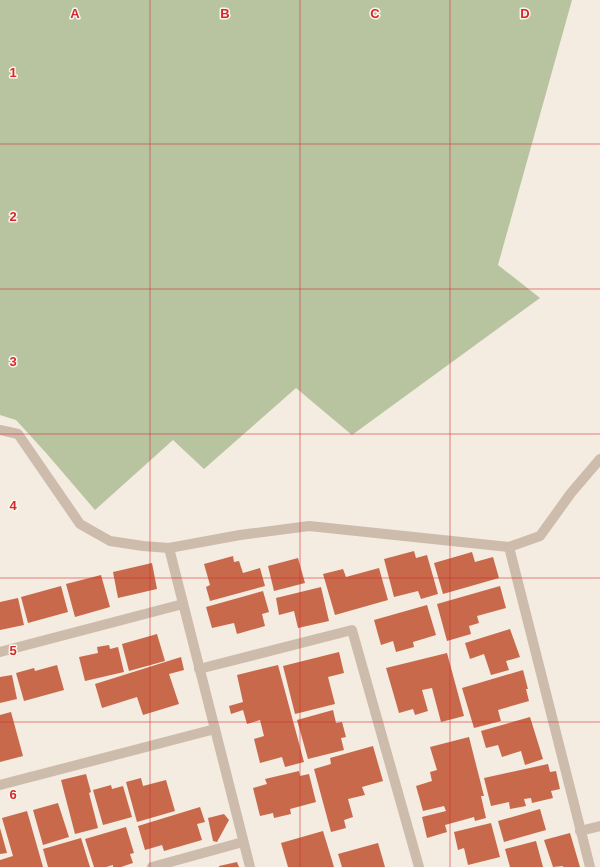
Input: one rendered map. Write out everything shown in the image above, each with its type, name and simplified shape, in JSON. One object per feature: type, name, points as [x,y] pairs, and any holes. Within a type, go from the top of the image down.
[{"type":"street","points":[[0,430],[18,434],[80,524],[110,541],[169,548],[240,535],[309,526],[509,547],[540,536],[571,493],[600,459]]},
{"type":"street","points":[[509,547],[590,867]]},
{"type":"street","points":[[169,548],[250,867]]},
{"type":"street","points":[[0,652],[182,604]]},
{"type":"street","points":[[199,669],[352,630],[419,867]]},
{"type":"street","points":[[0,785],[215,729]]},
{"type":"street","points":[[580,832],[600,826]]},
{"type":"street","points":[[152,867],[243,842]]},
{"type":"green space","points":[[0,0],[572,0],[498,265],[540,298],[352,435],[296,388],[204,469],[173,440],[95,510],[16,420],[0,415]]},
{"type":"building","points":[[414,551],[416,558],[427,555],[438,594],[421,599],[418,591],[394,597],[384,559]]},
{"type":"building","points":[[472,552],[475,562],[493,557],[499,578],[443,594],[434,563]]},
{"type":"building","points":[[233,556],[234,562],[239,561],[243,573],[260,568],[265,586],[210,601],[206,587],[210,585],[204,564]]},
{"type":"building","points":[[298,558],[305,583],[274,591],[268,566]]},
{"type":"building","points":[[152,563],[157,589],[118,598],[113,572]]},
{"type":"building","points":[[379,568],[388,600],[335,615],[323,574],[343,569],[346,577]]},
{"type":"building","points":[[101,575],[110,607],[75,617],[66,584]]},
{"type":"building","points":[[61,586],[68,612],[28,623],[21,597]]},
{"type":"building","points":[[500,586],[506,608],[477,616],[479,623],[469,626],[471,634],[447,641],[437,604]]},
{"type":"building","points":[[321,587],[329,621],[298,628],[294,611],[279,615],[276,598]]},
{"type":"building","points":[[263,591],[269,612],[262,614],[265,626],[237,634],[234,623],[212,628],[206,607]]},
{"type":"building","points":[[18,598],[24,625],[0,630],[0,602]]},
{"type":"building","points":[[427,605],[436,635],[413,642],[414,647],[396,652],[393,641],[381,645],[374,620]]},
{"type":"building","points":[[510,629],[520,657],[506,661],[509,670],[491,675],[484,654],[470,659],[465,643]]},
{"type":"building","points":[[157,634],[165,661],[129,671],[122,644]]},
{"type":"building","points":[[109,645],[110,649],[118,647],[124,672],[85,681],[79,657],[98,653],[97,647]]},
{"type":"building","points":[[339,652],[344,673],[328,677],[335,704],[295,714],[283,666]]},
{"type":"building","points":[[447,653],[464,716],[441,722],[432,688],[422,690],[428,711],[415,715],[413,709],[399,713],[386,668]]},
{"type":"building","points":[[181,657],[184,670],[169,674],[179,704],[143,715],[137,697],[102,708],[95,684]]},
{"type":"building","points":[[57,665],[64,690],[24,701],[16,673],[34,668],[35,671]]},
{"type":"building","points":[[278,665],[304,762],[285,767],[282,757],[260,763],[254,739],[264,736],[260,720],[247,724],[243,710],[231,714],[229,706],[243,702],[237,675]]},
{"type":"building","points":[[523,670],[528,689],[526,689],[529,701],[498,710],[501,721],[474,728],[462,688]]},
{"type":"building","points":[[12,675],[17,699],[0,703],[0,677]]},
{"type":"building","points":[[333,710],[336,723],[342,722],[346,737],[341,738],[344,750],[308,759],[297,720]]},
{"type":"building","points":[[11,712],[23,756],[0,762],[0,715]]},
{"type":"building","points":[[530,717],[543,759],[525,765],[521,751],[502,757],[498,745],[486,748],[481,731]]},
{"type":"building","points":[[469,737],[484,796],[481,796],[486,818],[475,821],[474,817],[445,825],[447,832],[427,838],[422,817],[446,811],[444,806],[423,811],[416,786],[432,781],[430,772],[437,770],[430,747]]},
{"type":"building","points":[[373,746],[383,781],[362,787],[365,795],[348,799],[353,817],[344,820],[346,828],[331,832],[314,769],[331,764],[330,758]]},
{"type":"building","points":[[548,764],[550,772],[556,771],[560,789],[551,791],[553,798],[532,803],[531,798],[524,799],[526,806],[510,809],[509,802],[491,806],[484,778]]},
{"type":"building","points":[[299,771],[300,776],[309,774],[316,802],[290,809],[291,814],[274,818],[273,813],[260,816],[253,788],[267,784],[265,779]]},
{"type":"building","points":[[86,774],[98,828],[75,834],[61,780]]},
{"type":"building","points":[[141,778],[143,786],[166,780],[175,811],[137,822],[126,782]]},
{"type":"building","points":[[111,785],[112,789],[123,786],[132,817],[103,825],[93,790]]},
{"type":"building","points":[[58,803],[69,837],[43,845],[33,810]]},
{"type":"building","points":[[200,807],[205,822],[197,824],[202,840],[164,851],[162,845],[145,850],[138,826]]},
{"type":"building","points":[[540,809],[546,830],[504,842],[498,821]]},
{"type":"building","points":[[27,811],[43,867],[0,867],[0,860],[13,856],[2,818]]},
{"type":"building","points":[[224,814],[229,820],[217,842],[213,841],[208,818]]},
{"type":"building","points":[[491,823],[500,857],[468,865],[464,848],[458,850],[454,832]]},
{"type":"building","points":[[126,827],[134,853],[130,854],[133,863],[121,867],[113,867],[113,865],[106,867],[94,867],[85,839]]},
{"type":"building","points":[[0,828],[7,853],[0,854]]},
{"type":"building","points":[[323,831],[334,867],[288,867],[281,843]]},
{"type":"building","points":[[570,833],[580,867],[553,867],[544,840]]},
{"type":"building","points":[[81,838],[90,867],[48,867],[43,849]]},
{"type":"building","points":[[536,841],[543,867],[510,867],[505,849]]},
{"type":"building","points":[[378,843],[385,867],[342,867],[338,854]]},
{"type":"building","points":[[237,862],[239,867],[219,867],[219,866]]}]
